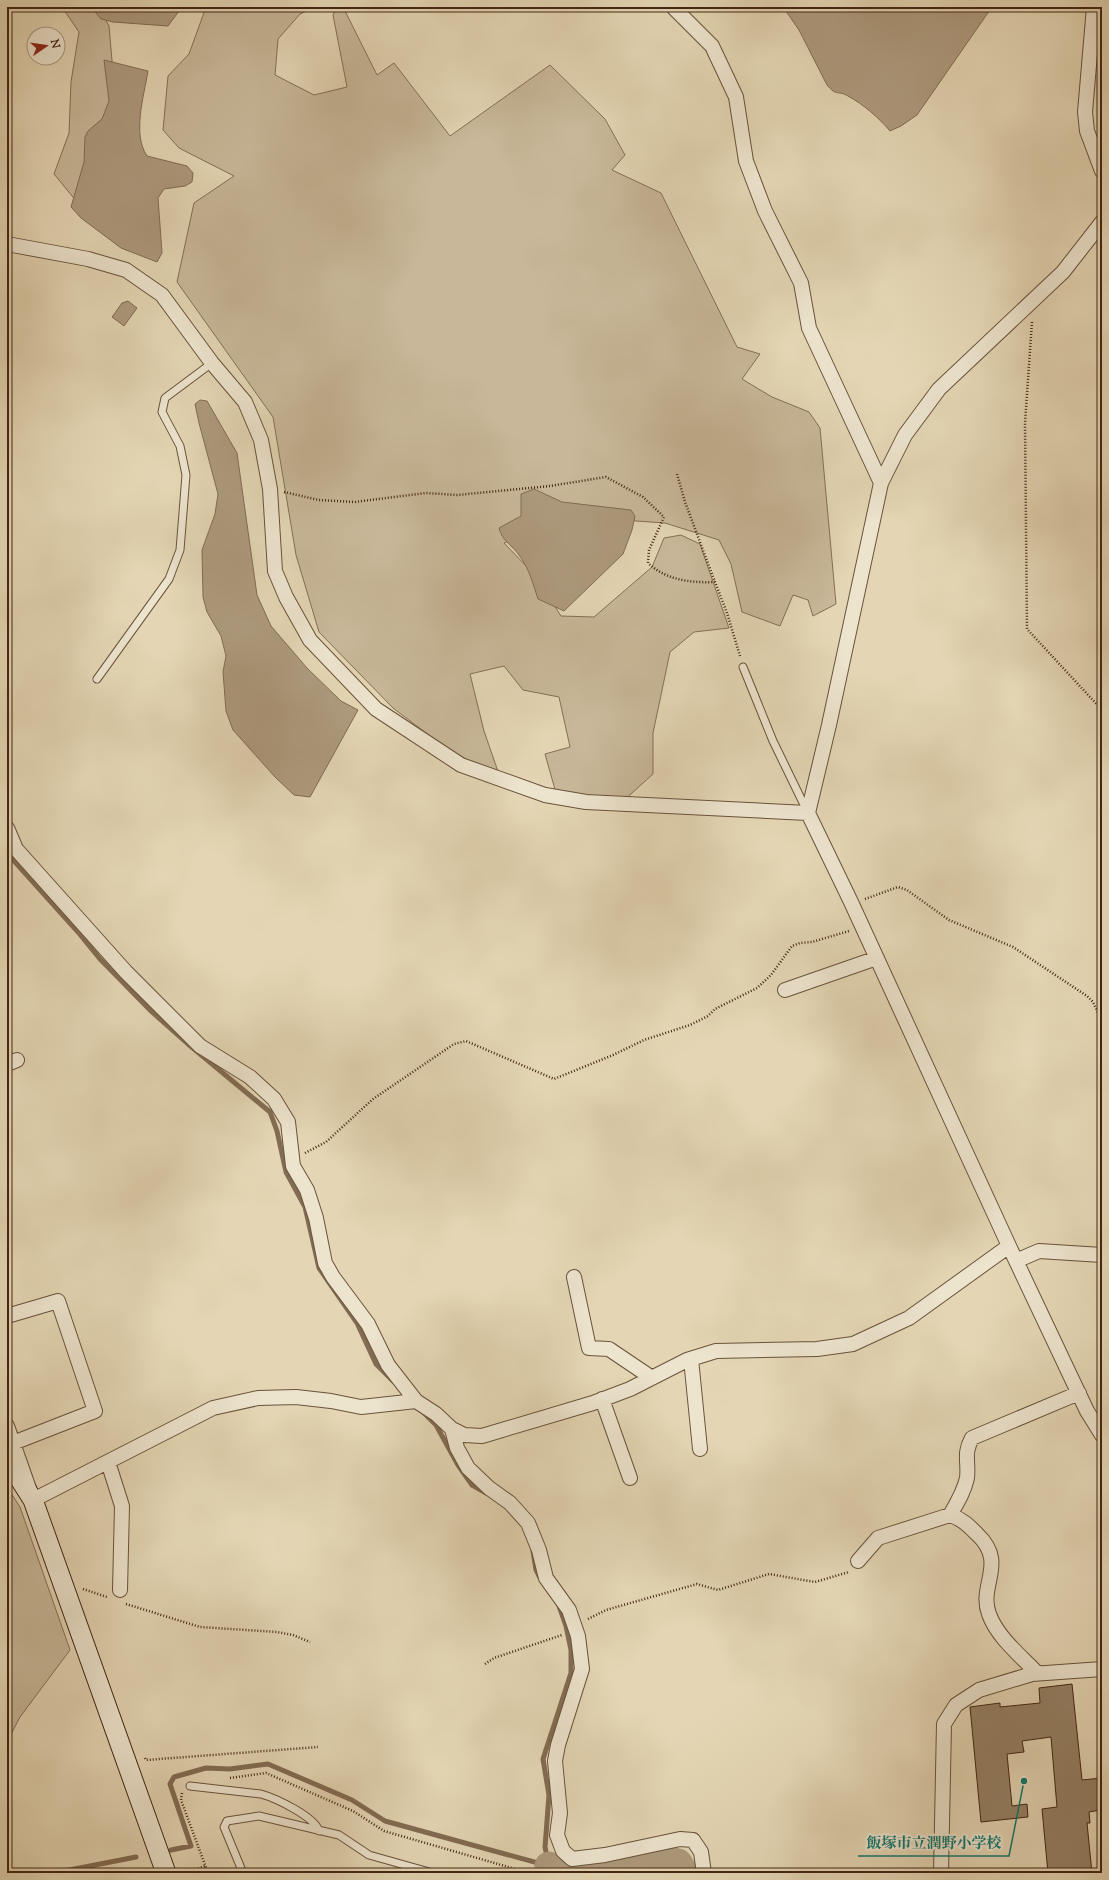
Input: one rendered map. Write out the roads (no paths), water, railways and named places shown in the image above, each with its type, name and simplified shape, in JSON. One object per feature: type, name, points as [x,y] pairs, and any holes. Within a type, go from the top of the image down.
[{"type":"street","points":[[673,7],[712,46],[736,97],[746,161],[765,211],[801,283],[809,328],[881,483]]},
{"type":"street","points":[[1094,7],[1085,112],[1087,131],[1102,171]]},
{"type":"street","points":[[1102,222],[1063,272],[939,389],[905,436],[881,483],[834,703],[808,813],[862,925],[1016,1262],[1079,1393],[1102,1435]]},
{"type":"street","points":[[7,244],[88,259],[126,270],[162,295],[212,363],[245,402],[261,440],[270,489],[276,571],[286,597],[310,640],[376,709],[461,765],[545,795],[586,802],[808,813]]},
{"type":"street","points":[[7,828],[16,849],[132,978],[200,1046],[250,1077],[274,1099],[288,1122],[293,1166],[307,1190],[316,1218],[326,1264],[333,1277],[368,1324],[388,1365],[416,1401],[436,1414],[452,1429],[464,1435],[482,1436],[602,1399],[630,1389],[691,1359],[716,1351],[817,1349],[853,1344],[878,1334],[909,1318],[1009,1246]]},
{"type":"street","points":[[785,990],[877,958]]},
{"type":"street","points":[[1016,1262],[1039,1251],[1102,1256]]},
{"type":"street","points":[[574,1277],[589,1348],[609,1349],[652,1378]]},
{"type":"street","points":[[7,1316],[58,1301],[96,1411],[10,1451]]},
{"type":"street","points":[[691,1359],[700,1449]]},
{"type":"street","points":[[950,1515],[961,1496],[967,1477],[967,1447],[972,1438],[1079,1393]]},
{"type":"street","points":[[33,1500],[213,1408],[258,1398],[296,1397],[331,1400],[361,1407],[416,1401]]},
{"type":"street","points":[[602,1399],[630,1478]]},
{"type":"street","points":[[7,1426],[10,1451],[33,1500],[166,1873]]},
{"type":"street","points":[[452,1429],[457,1448],[468,1468],[489,1488],[510,1503],[528,1523],[546,1578],[569,1610],[578,1636],[582,1670],[558,1745],[555,1761],[560,1813],[557,1835],[563,1851],[572,1859],[605,1855],[680,1839],[693,1840],[701,1852],[704,1873]]},
{"type":"street","points":[[108,1462],[122,1506],[115,1594]]},
{"type":"street","points":[[858,1561],[878,1538],[950,1515],[962,1519],[987,1543],[991,1557],[991,1572],[986,1603],[989,1615],[1000,1633],[1037,1673]]},
{"type":"street","points":[[941,1873],[944,1724],[956,1705],[979,1690],[1037,1673],[1102,1669]]},
{"type":"lane","points":[[97,679],[169,579],[180,550],[186,475],[180,446],[162,412],[165,398],[212,363]]},
{"type":"lane","points":[[743,667],[773,740],[808,813]]},
{"type":"lane","points":[[190,1786],[261,1794],[271,1797],[294,1809],[317,1826],[319,1831]]},
{"type":"lane","points":[[243,1873],[224,1827],[227,1821],[259,1816],[339,1835],[369,1855],[433,1873]]},
{"type":"waterway","points":[[7,853],[78,932],[100,959],[151,1011],[188,1044],[270,1112],[277,1131],[286,1172],[305,1207],[319,1268],[357,1323],[376,1364],[393,1381]]},
{"type":"waterway","points":[[424,1413],[436,1425],[458,1465],[472,1485],[486,1493]]},
{"type":"waterway","points":[[533,1551],[536,1570],[540,1578]]},
{"type":"waterway","points":[[171,1850],[191,1846],[170,1784],[174,1777],[206,1768],[230,1769],[268,1764],[352,1800],[385,1821],[549,1866],[545,1847],[549,1795],[543,1759],[571,1673],[571,1650],[566,1626],[559,1606]]},
{"type":"waterway","points":[[54,1873],[136,1857]]},
{"type":"waterway","points":[[549,1866],[568,1872],[607,1870],[663,1859],[678,1863],[684,1873]]},
{"type":"place","name":"飯塚市立潤野小学校","points":[[1024,1781]]}]
